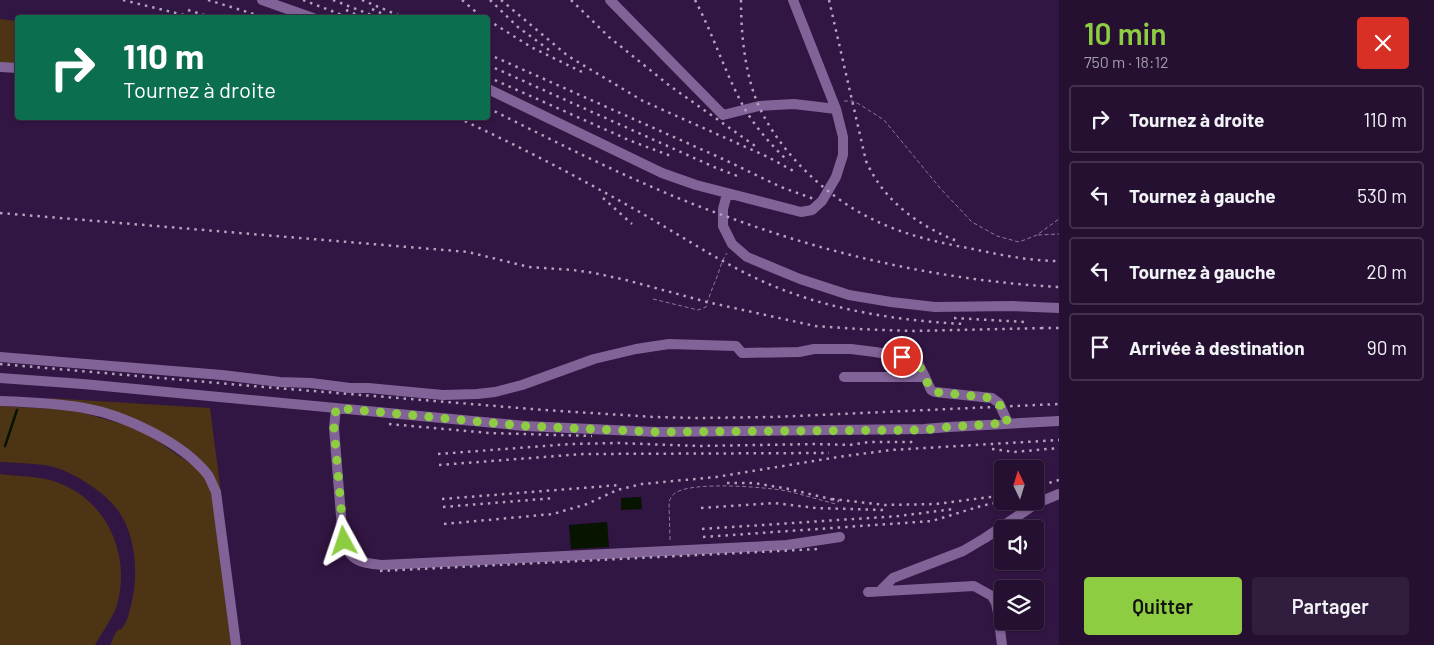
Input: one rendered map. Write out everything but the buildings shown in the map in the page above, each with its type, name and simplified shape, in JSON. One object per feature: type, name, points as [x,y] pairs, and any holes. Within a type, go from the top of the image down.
[{"type":"lane","points":[[262,0],[304,15]]},
{"type":"lane","points":[[610,0],[723,115],[759,106],[794,104],[834,105]]},
{"type":"lane","points":[[490,90],[662,173],[727,194],[801,212],[812,210],[822,201],[836,177],[843,155],[843,138],[834,105],[793,0]]},
{"type":"lane","points":[[0,67],[15,68]]},
{"type":"lane","points":[[727,194],[723,209],[724,226],[732,244],[747,257],[800,279],[849,295],[935,307],[1013,306],[1059,308]]},
{"type":"lane","points":[[0,357],[443,395],[495,392],[522,385],[594,359],[636,349],[669,344],[736,346],[742,352],[799,352],[814,349],[851,349],[916,359],[932,390],[935,392],[992,398],[999,403],[1008,423]]},
{"type":"lane","points":[[844,377],[925,377]]},
{"type":"lane","points":[[0,378],[83,384],[525,426],[657,432],[924,430],[1059,420]]},
{"type":"lane","points":[[0,401],[86,408],[125,420],[159,435],[201,467],[209,476],[216,492],[236,645]]},
{"type":"lane","points":[[336,408],[334,428],[344,541],[346,550],[352,557],[369,564],[382,565],[787,545],[840,537]]},
{"type":"lane","points":[[880,591],[893,578],[963,551],[986,538],[1036,503],[1059,494]]},
{"type":"lane","points":[[868,592],[974,586],[992,596],[996,603],[1002,645]]},
{"type":"path","points":[[834,105],[852,101],[860,104],[884,120],[940,188],[972,222],[997,236],[1019,242],[1037,235],[1059,218]]},
{"type":"path","points":[[1037,235],[1059,234]]},
{"type":"path","points":[[653,299],[698,310],[706,307],[722,261],[732,244]]},
{"type":"path","points":[[671,551],[669,502],[676,492],[688,488],[716,486],[760,488],[786,491],[836,504]]},
{"type":"shaded area","points":[[0,19],[15,21],[15,64],[0,62]]},
{"type":"shaded area","points":[[48,398],[210,408],[221,493],[168,439],[71,403]]},
{"type":"shaded area","points":[[0,406],[72,410],[123,424],[152,437],[203,474],[213,499],[231,645],[110,645],[116,633],[127,620],[134,587],[135,560],[133,546],[124,520],[111,502],[89,484],[71,474],[54,467],[0,462]]},
{"type":"shaded area","points":[[0,474],[50,480],[69,487],[85,498],[99,512],[109,528],[117,546],[121,585],[117,605],[95,645],[0,645]]},
{"type":"shaded area","points":[[641,497],[642,509],[621,510],[621,498]]},
{"type":"shaded area","points":[[607,522],[609,547],[571,549],[569,525]]},
{"type":"waterway","points":[[5,446],[17,410]]},
{"type":"railway","points":[[123,0],[184,15]]},
{"type":"railway","points":[[208,0],[257,15]]},
{"type":"railway","points":[[303,0],[342,15]]},
{"type":"railway","points":[[333,0],[371,15]]},
{"type":"railway","points":[[362,0],[398,15]]},
{"type":"railway","points":[[462,0],[480,15]]},
{"type":"railway","points":[[490,0],[518,27],[549,50]]},
{"type":"railway","points":[[501,0],[568,56],[643,101],[768,157],[797,173]]},
{"type":"railway","points":[[571,0],[609,37],[670,86],[758,148]]},
{"type":"railway","points":[[695,0],[746,111],[755,125],[788,161]]},
{"type":"railway","points":[[741,0],[744,47],[754,94],[774,133],[787,151],[819,184],[855,210],[874,220],[922,238],[1005,255],[1059,261]]},
{"type":"railway","points":[[829,0],[866,161],[873,175],[892,200],[903,210],[928,227],[957,241]]},
{"type":"railway","points":[[372,9],[385,15]]},
{"type":"railway","points":[[188,10],[204,15]]},
{"type":"railway","points":[[346,10],[357,15]]},
{"type":"railway","points":[[490,21],[531,47],[584,73]]},
{"type":"railway","points":[[490,55],[723,159],[781,187],[814,199]]},
{"type":"railway","points":[[490,66],[740,177]]},
{"type":"railway","points":[[490,78],[631,141],[671,156]]},
{"type":"railway","points":[[490,109],[576,152],[666,193],[697,206],[809,244],[850,255],[933,272],[975,279],[1059,287]]},
{"type":"railway","points":[[462,120],[574,176],[749,275],[786,291],[851,310],[919,321],[964,324]]},
{"type":"railway","points":[[603,198],[632,224]]},
{"type":"railway","points":[[0,213],[468,252],[529,267],[594,273],[707,302],[815,326],[911,331],[1047,328]]},
{"type":"railway","points":[[954,318],[1026,322]]},
{"type":"railway","points":[[1041,328],[1059,328]]},
{"type":"railway","points":[[0,364],[544,410],[654,417],[774,417],[1059,404]]},
{"type":"railway","points":[[389,424],[489,433],[592,436]]},
{"type":"railway","points":[[444,524],[553,514],[587,504],[617,490],[642,484],[716,477],[838,457],[891,450],[1059,440]]},
{"type":"railway","points":[[438,454],[571,444],[617,443],[699,446],[850,445],[869,442],[914,442]]},
{"type":"railway","points":[[992,449],[1014,452],[1059,448]]},
{"type":"railway","points":[[439,465],[583,454],[829,453]]},
{"type":"railway","points":[[1044,484],[1059,480]]},
{"type":"railway","points":[[727,483],[754,483],[839,501]]},
{"type":"railway","points":[[442,499],[620,485]]},
{"type":"railway","points":[[832,499],[885,505],[936,504],[994,497]]},
{"type":"railway","points":[[443,507],[555,498]]},
{"type":"railway","points":[[701,508],[774,503],[816,508],[884,510]]},
{"type":"railway","points":[[703,537],[932,521],[994,503]]},
{"type":"railway","points":[[702,529],[899,516],[954,509]]},
{"type":"railway","points":[[380,571],[818,549]]},
{"type":"route","points":[[344,541],[334,428],[336,408],[525,426],[657,432],[924,430],[1008,423],[999,403],[992,398],[935,392],[930,388],[916,359],[902,357]]}]
